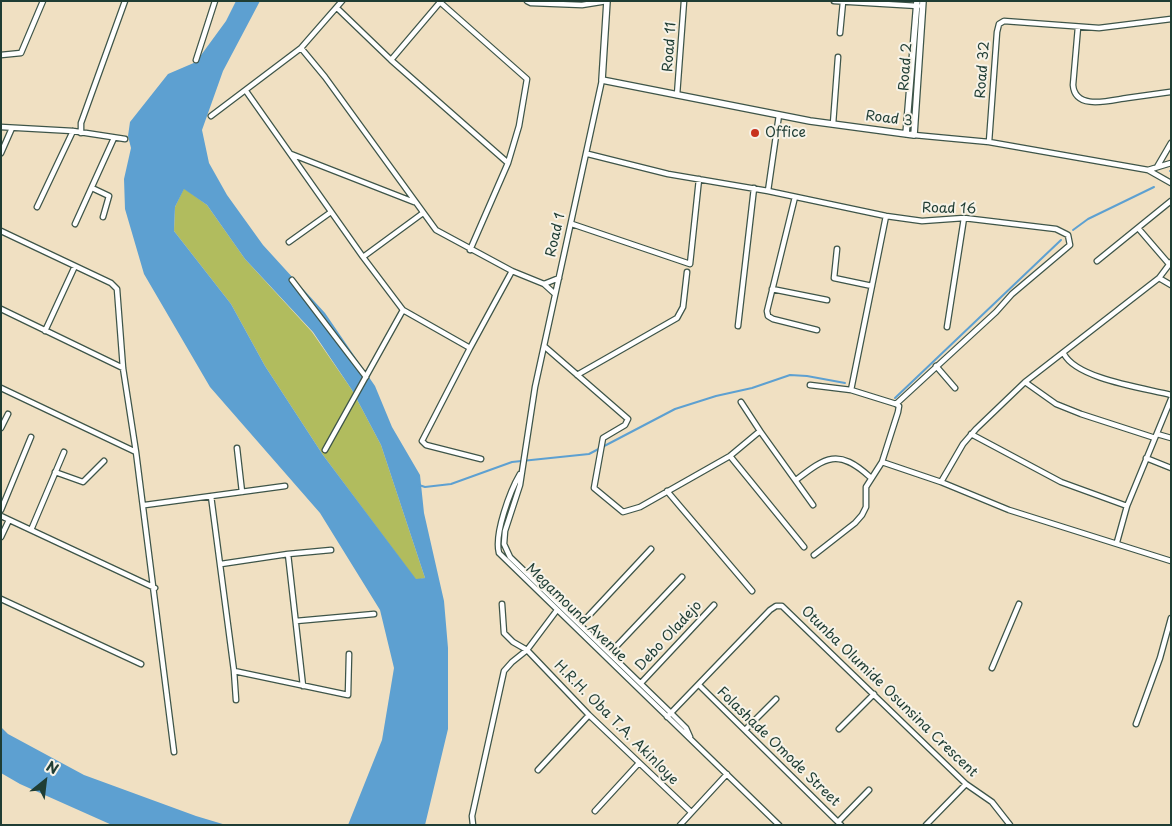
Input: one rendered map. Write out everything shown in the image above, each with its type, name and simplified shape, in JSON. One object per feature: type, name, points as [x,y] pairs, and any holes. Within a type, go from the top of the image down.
[{"type":"street","points":[[1,54],[21,53],[43,1]]},
{"type":"street","points":[[81,133],[82,123],[125,1]]},
{"type":"street","points":[[196,60],[215,1]]},
{"type":"street","points":[[211,116],[301,48],[342,1]]},
{"type":"street","points":[[527,1],[531,4],[582,5],[607,1]]},
{"type":"street","name":"Road 1","points":[[520,485],[544,346],[588,154],[602,80],[607,1]]},
{"type":"street","name":"Road 11","points":[[677,95],[684,1]]},
{"type":"street","points":[[834,1],[920,4]]},
{"type":"street","points":[[391,60],[441,2],[527,79],[519,126],[508,163],[470,250]]},
{"type":"street","points":[[840,33],[841,2]]},
{"type":"street","name":"Road 2","points":[[906,134],[920,4]]},
{"type":"street","name":"Road 2","points":[[914,135],[920,4]]},
{"type":"street","points":[[337,8],[391,60],[508,163]]},
{"type":"street","name":"Road 32","points":[[989,142],[996,32],[1004,21],[1015,20],[1078,27],[1118,26],[1171,19]]},
{"type":"street","points":[[1078,27],[1073,85],[1074,92],[1079,98],[1101,103],[1170,92]]},
{"type":"street","points":[[301,48],[326,77],[439,232],[512,271],[544,284],[555,294]]},
{"type":"street","points":[[833,124],[838,57]]},
{"type":"street","name":"Road 3","points":[[602,80],[833,124],[914,135],[989,142],[1148,170],[1171,184]]},
{"type":"street","points":[[246,91],[363,257],[403,310],[470,348]]},
{"type":"street","points":[[768,191],[779,115]]},
{"type":"street","points":[[1,127],[73,132],[125,139]]},
{"type":"street","points":[[1,153],[12,128]]},
{"type":"street","points":[[37,207],[73,132]]},
{"type":"street","points":[[75,224],[114,138]]},
{"type":"street","points":[[1157,167],[1171,143]]},
{"type":"street","points":[[290,153],[416,202]]},
{"type":"street","name":"Road 16","points":[[588,154],[643,168],[754,188],[886,216],[922,220],[964,218],[1056,229],[1068,234],[1070,245],[1012,294],[996,312],[896,404]]},
{"type":"street","points":[[1148,170],[1171,163]]},
{"type":"street","points":[[572,224],[690,264],[700,179]]},
{"type":"street","points":[[92,188],[109,196],[103,217]]},
{"type":"street","points":[[738,326],[754,188]]},
{"type":"street","points":[[795,197],[772,289],[768,316],[818,330]]},
{"type":"street","points":[[1097,261],[1171,201]]},
{"type":"street","points":[[288,242],[331,212]]},
{"type":"street","points":[[363,257],[424,213]]},
{"type":"street","points":[[851,390],[886,216]]},
{"type":"street","points":[[947,327],[964,218]]},
{"type":"street","points":[[941,482],[971,434],[1025,382],[1064,354],[1159,278],[1170,263],[1138,228]]},
{"type":"street","points":[[1,231],[111,283],[117,289],[123,368],[144,505],[174,752]]},
{"type":"street","points":[[837,249],[834,278],[872,286]]},
{"type":"street","points":[[45,331],[75,266]]},
{"type":"street","points":[[481,459],[426,445],[422,441],[512,271]]},
{"type":"street","points":[[577,375],[677,318],[683,307],[687,272]]},
{"type":"street","points":[[544,284],[560,278]]},
{"type":"street","points":[[1159,278],[1171,285]]},
{"type":"street","points":[[292,280],[366,377]]},
{"type":"street","points":[[772,289],[827,300]]},
{"type":"street","points":[[1,309],[123,368]]},
{"type":"street","points":[[325,450],[403,310]]},
{"type":"street","points":[[544,346],[628,419],[625,425],[603,439],[594,488],[619,510],[628,513],[634,511],[730,456],[760,431]]},
{"type":"street","points":[[1064,354],[1076,366],[1098,376],[1171,395]]},
{"type":"street","points":[[936,366],[955,388]]},
{"type":"street","points":[[1025,382],[1056,404],[1081,414],[1156,436],[1171,438]]},
{"type":"street","points":[[810,385],[851,390],[899,406],[882,462],[870,477],[865,494],[866,508],[855,523],[814,555]]},
{"type":"street","points":[[1,388],[136,452]]},
{"type":"street","points":[[1117,542],[1126,506],[1171,399]]},
{"type":"street","points":[[741,402],[813,505]]},
{"type":"street","points":[[1,428],[8,414]]},
{"type":"street","points":[[971,434],[1061,482],[1126,506]]},
{"type":"street","points":[[1,510],[31,437]]},
{"type":"street","points":[[236,448],[242,492]]},
{"type":"street","points":[[31,530],[64,452]]},
{"type":"street","points":[[730,456],[804,546]]},
{"type":"street","points":[[796,480],[823,460],[832,458],[859,467],[870,477]]},
{"type":"street","points":[[1146,458],[1171,468]]},
{"type":"street","points":[[55,472],[83,482],[104,461]]},
{"type":"street","points":[[882,462],[941,482],[1009,510],[1117,542],[1171,561]]},
{"type":"street","name":"Road 1","points":[[513,485],[522,470]]},
{"type":"street","name":"Megamound Avenue","points":[[513,485],[497,537],[499,553],[666,717],[690,736],[776,824]]},
{"type":"street","name":"Megamound Avenue","points":[[520,485],[505,531],[505,550],[686,728],[690,736]]},
{"type":"street","points":[[144,505],[285,486]]},
{"type":"street","points":[[667,491],[752,591]]},
{"type":"street","points":[[211,496],[221,564],[236,700]]},
{"type":"street","points":[[1,516],[155,588]]},
{"type":"street","points":[[1,537],[9,520]]},
{"type":"street","points":[[581,624],[651,549]]},
{"type":"street","points":[[221,564],[331,550]]},
{"type":"street","points":[[288,554],[304,686]]},
{"type":"street","points":[[610,653],[682,577]]},
{"type":"street","points":[[1,599],[141,664]]},
{"type":"street","name":"H.R.H. Oba T.A. Akinloye","points":[[502,604],[504,633],[513,642],[527,650],[639,764],[691,812]]},
{"type":"street","points":[[992,668],[1019,604]]},
{"type":"street","points":[[473,825],[472,816],[504,671],[527,650],[561,605]]},
{"type":"street","name":"Debo Oladejo","points":[[641,683],[714,605]]},
{"type":"street","name":"Otunba Olumide Osunsina Crescent","points":[[666,717],[770,610],[776,606],[782,606],[966,784],[992,802],[1010,825]]},
{"type":"street","points":[[296,621],[374,614]]},
{"type":"street","points":[[1136,724],[1160,658],[1171,618]]},
{"type":"street","points":[[234,671],[348,695],[349,654]]},
{"type":"street","name":"Folashade Omode Street","points":[[698,685],[840,823]]},
{"type":"street","points":[[839,729],[874,694]]},
{"type":"street","points":[[745,730],[776,699]]},
{"type":"street","points":[[538,770],[590,715]]},
{"type":"street","points":[[595,811],[639,764]]},
{"type":"street","points":[[680,825],[728,774]]},
{"type":"street","points":[[926,825],[966,784]]},
{"type":"street","points":[[840,823],[869,790]]},
{"type":"green space","points":[[184,188],[207,205],[245,259],[312,332],[352,390],[381,445],[425,578],[416,580],[323,455],[265,366],[231,304],[174,231],[175,207]]},
{"type":"water","points":[[236,1],[260,1],[223,71],[202,130],[209,163],[227,195],[263,245],[325,313],[375,386],[392,427],[420,475],[424,513],[444,601],[448,648],[448,729],[425,825],[348,825],[382,740],[394,668],[380,610],[320,513],[210,387],[144,274],[125,209],[124,179],[131,148],[128,136],[130,122],[168,74],[196,62],[226,21]],"holes":[[[184,189],[207,205],[245,259],[313,332],[352,390],[381,445],[425,578],[416,579],[323,455],[265,366],[231,304],[174,231],[175,207]]]},
{"type":"water","points":[[1,727],[8,734],[84,775],[226,825],[112,825],[20,784],[1,773]]},
{"type":"waterway","points":[[1073,230],[1088,219],[1154,187]]},
{"type":"waterway","points":[[895,398],[1061,240]]},
{"type":"waterway","points":[[419,485],[425,487],[451,484],[512,462],[589,454],[675,409],[716,396],[752,388],[790,375],[845,383]]},
{"type":"place","name":"Office","points":[[755,133]]}]
